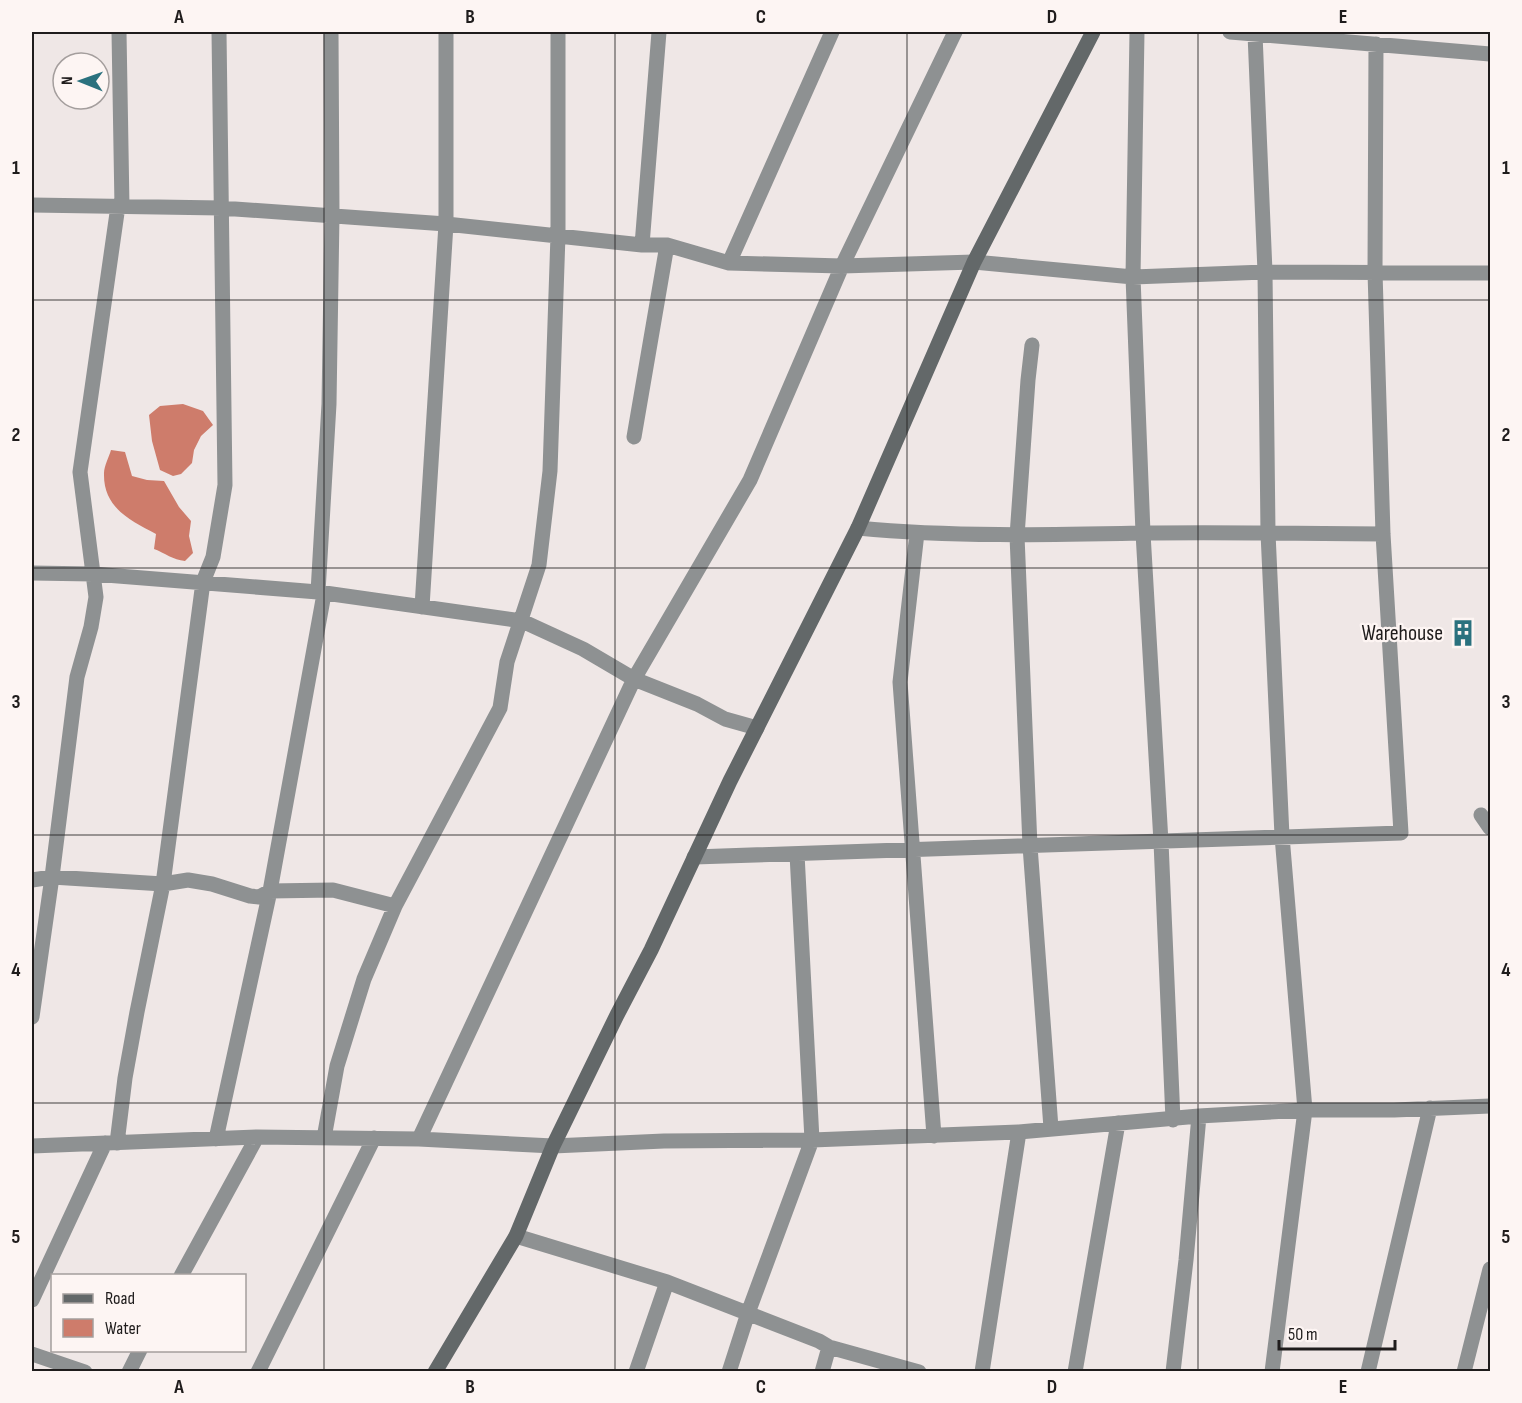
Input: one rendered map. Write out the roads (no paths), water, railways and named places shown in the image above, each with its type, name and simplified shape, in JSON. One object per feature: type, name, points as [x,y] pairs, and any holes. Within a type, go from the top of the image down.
[{"type":"main road","points":[[435,1371],[516,1236],[553,1146],[651,950],[757,728],[858,528],[974,262],[1093,32]]},
{"type":"street","points":[[32,1017],[77,676],[91,627],[96,597],[80,472],[120,207],[119,32]]},
{"type":"street","points":[[32,1300],[111,1143],[163,884],[203,582],[213,556],[225,485],[219,32]]},
{"type":"street","points":[[216,1139],[270,891],[321,593],[329,404],[332,215],[331,32]]},
{"type":"street","points":[[423,607],[446,224],[446,32]]},
{"type":"street","points":[[324,1138],[337,1066],[364,979],[395,906],[500,708],[507,662],[539,565],[550,471],[558,235],[558,32]]},
{"type":"street","points":[[642,245],[659,32]]},
{"type":"street","points":[[729,263],[832,32]]},
{"type":"street","points":[[419,1139],[634,679],[750,480],[842,266],[955,32]]},
{"type":"street","points":[[1137,32],[1133,277],[1143,533],[1161,842],[1173,1120]]},
{"type":"street","points":[[1230,32],[1381,40],[1491,54]]},
{"type":"street","points":[[1262,33],[1268,533],[1282,836],[1305,1110],[1272,1371]]},
{"type":"street","points":[[694,857],[1401,833],[1383,534],[1375,272],[1381,40]]},
{"type":"street","points":[[32,206],[222,208],[446,224],[642,245],[667,245],[729,263],[842,266],[974,262],[1133,277],[1265,272],[1491,273]]},
{"type":"street","points":[[634,437],[667,245]]},
{"type":"street","points":[[1032,345],[1017,536],[1030,846],[1051,1128]]},
{"type":"street","points":[[858,528],[918,533],[1017,536],[1143,533],[1383,534]]},
{"type":"street","points":[[918,533],[900,682],[934,1136]]},
{"type":"street","points":[[32,573],[93,574],[321,593],[522,621],[583,649],[634,679],[697,704],[725,719],[757,728]]},
{"type":"street","points":[[1482,815],[1491,828]]},
{"type":"street","points":[[729,1371],[812,1140],[797,854]]},
{"type":"street","points":[[32,880],[52,877],[163,884],[188,880],[259,897],[270,891],[333,890],[395,906]]},
{"type":"street","points":[[32,1146],[257,1137],[419,1139],[553,1146],[664,1141],[812,1140],[1019,1132],[1199,1116],[1305,1110],[1491,1106]]},
{"type":"street","points":[[1368,1371],[1430,1108]]},
{"type":"street","points":[[1173,1371],[1199,1116]]},
{"type":"street","points":[[1075,1371],[1118,1124]]},
{"type":"street","points":[[982,1371],[1019,1132]]},
{"type":"street","points":[[182,1274],[257,1137]]},
{"type":"street","points":[[258,1371],[374,1138]]},
{"type":"street","points":[[516,1236],[667,1282],[819,1341],[829,1347],[895,1368],[919,1371]]},
{"type":"street","points":[[1464,1371],[1491,1269]]},
{"type":"street","points":[[636,1371],[667,1282]]},
{"type":"street","points":[[822,1371],[829,1347]]},
{"type":"street","points":[[129,1371],[139,1352]]},
{"type":"street","points":[[32,1354],[85,1371]]},
{"type":"water","points":[[183,404],[203,411],[213,425],[201,436],[194,450],[192,463],[181,474],[173,476],[160,470],[152,441],[149,415],[160,406]]},
{"type":"water","points":[[111,450],[125,452],[132,476],[164,481],[179,507],[191,521],[189,536],[193,553],[185,561],[154,549],[156,534],[128,518],[113,504],[105,485],[104,473]]},
{"type":"place","name":"Warehouse","points":[[1463,633]]}]
